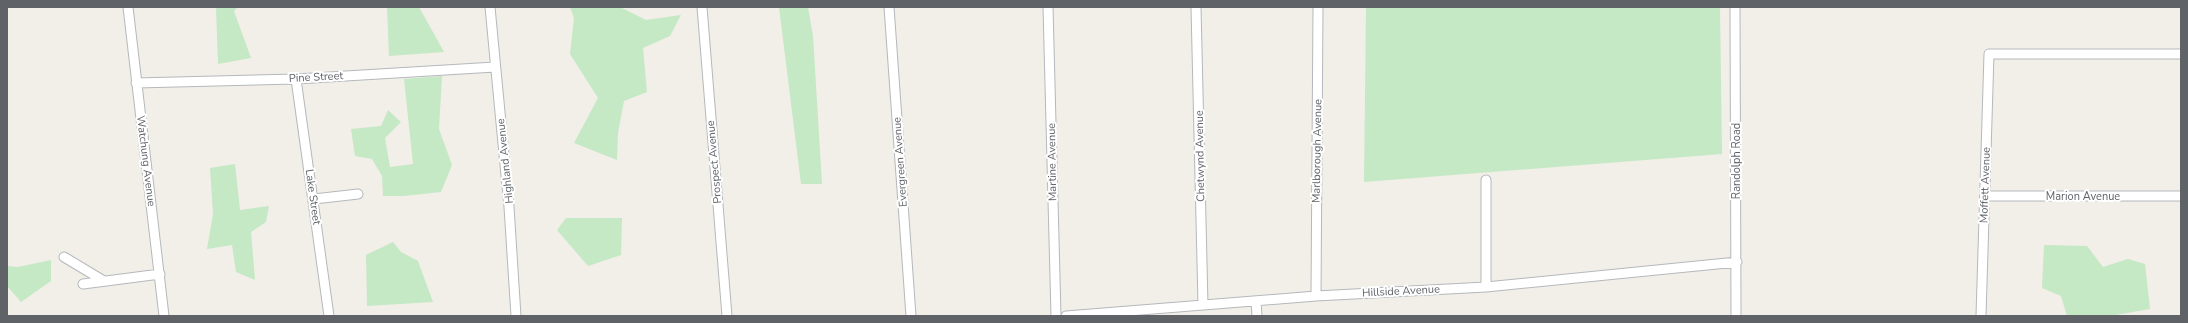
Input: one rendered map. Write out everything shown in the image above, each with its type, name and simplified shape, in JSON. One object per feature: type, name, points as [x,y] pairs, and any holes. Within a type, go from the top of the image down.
[{"type":"street","name":"Watchung Avenue","points":[[128,7],[164,316]]},
{"type":"street","name":"Highland Avenue","points":[[490,7],[509,207],[516,316]]},
{"type":"street","name":"Prospect Avenue","points":[[702,7],[727,316]]},
{"type":"street","name":"Evergreen Avenue","points":[[888,7],[911,316]]},
{"type":"street","name":"Martine Avenue","points":[[1048,7],[1056,316]]},
{"type":"street","name":"Chetwynd Avenue","points":[[1196,7],[1204,305]]},
{"type":"street","name":"Marlborough Avenue","points":[[1316,296],[1318,7]]},
{"type":"street","name":"Randolph Road","points":[[1735,7],[1736,316]]},
{"type":"street","name":"Moffett Avenue","points":[[1981,316],[1989,54],[2181,54]]},
{"type":"street","name":"Pine Street","points":[[136,83],[296,79],[495,66]]},
{"type":"street","name":"Lake Street","points":[[296,79],[314,199],[329,316]]},
{"type":"street","points":[[1486,180],[1486,287]]},
{"type":"street","points":[[314,199],[358,194]]},
{"type":"street","name":"Marion Avenue","points":[[1984,196],[2181,196]]},
{"type":"street","points":[[64,257],[104,281]]},
{"type":"street","name":"Hillside Avenue","points":[[1066,316],[1316,296],[1486,287],[1737,262]]},
{"type":"street","points":[[83,284],[160,274]]},
{"type":"street","points":[[1256,301],[1257,316]]},
{"type":"green space","points":[[216,7],[238,7],[234,11],[251,58],[218,64]]},
{"type":"green space","points":[[387,7],[419,7],[444,52],[389,56]]},
{"type":"green space","points":[[570,7],[620,7],[646,20],[681,15],[670,36],[643,48],[647,92],[624,101],[618,133],[617,160],[574,143],[598,98],[570,54],[574,18]]},
{"type":"green space","points":[[779,7],[808,7],[813,36],[822,184],[801,184]]},
{"type":"green space","points":[[1366,7],[1720,7],[1722,154],[1364,182]]},
{"type":"green space","points":[[442,76],[439,129],[452,165],[441,192],[404,196],[383,196],[382,176],[372,159],[355,156],[351,129],[381,126],[388,110],[401,122],[385,138],[390,167],[413,164],[404,79]]},
{"type":"green space","points":[[235,164],[240,210],[269,206],[266,222],[251,232],[255,280],[236,272],[232,245],[207,249],[213,214],[210,168]]},
{"type":"green space","points":[[566,218],[622,218],[621,255],[588,266],[557,230]]},
{"type":"green space","points":[[393,242],[401,252],[418,261],[433,302],[367,306],[366,255]]},
{"type":"green space","points":[[2044,245],[2087,246],[2103,267],[2128,259],[2145,264],[2150,309],[2110,316],[2067,316],[2061,296],[2042,288]]},
{"type":"green space","points":[[51,260],[51,281],[21,302],[7,286],[7,266],[18,267]]}]
